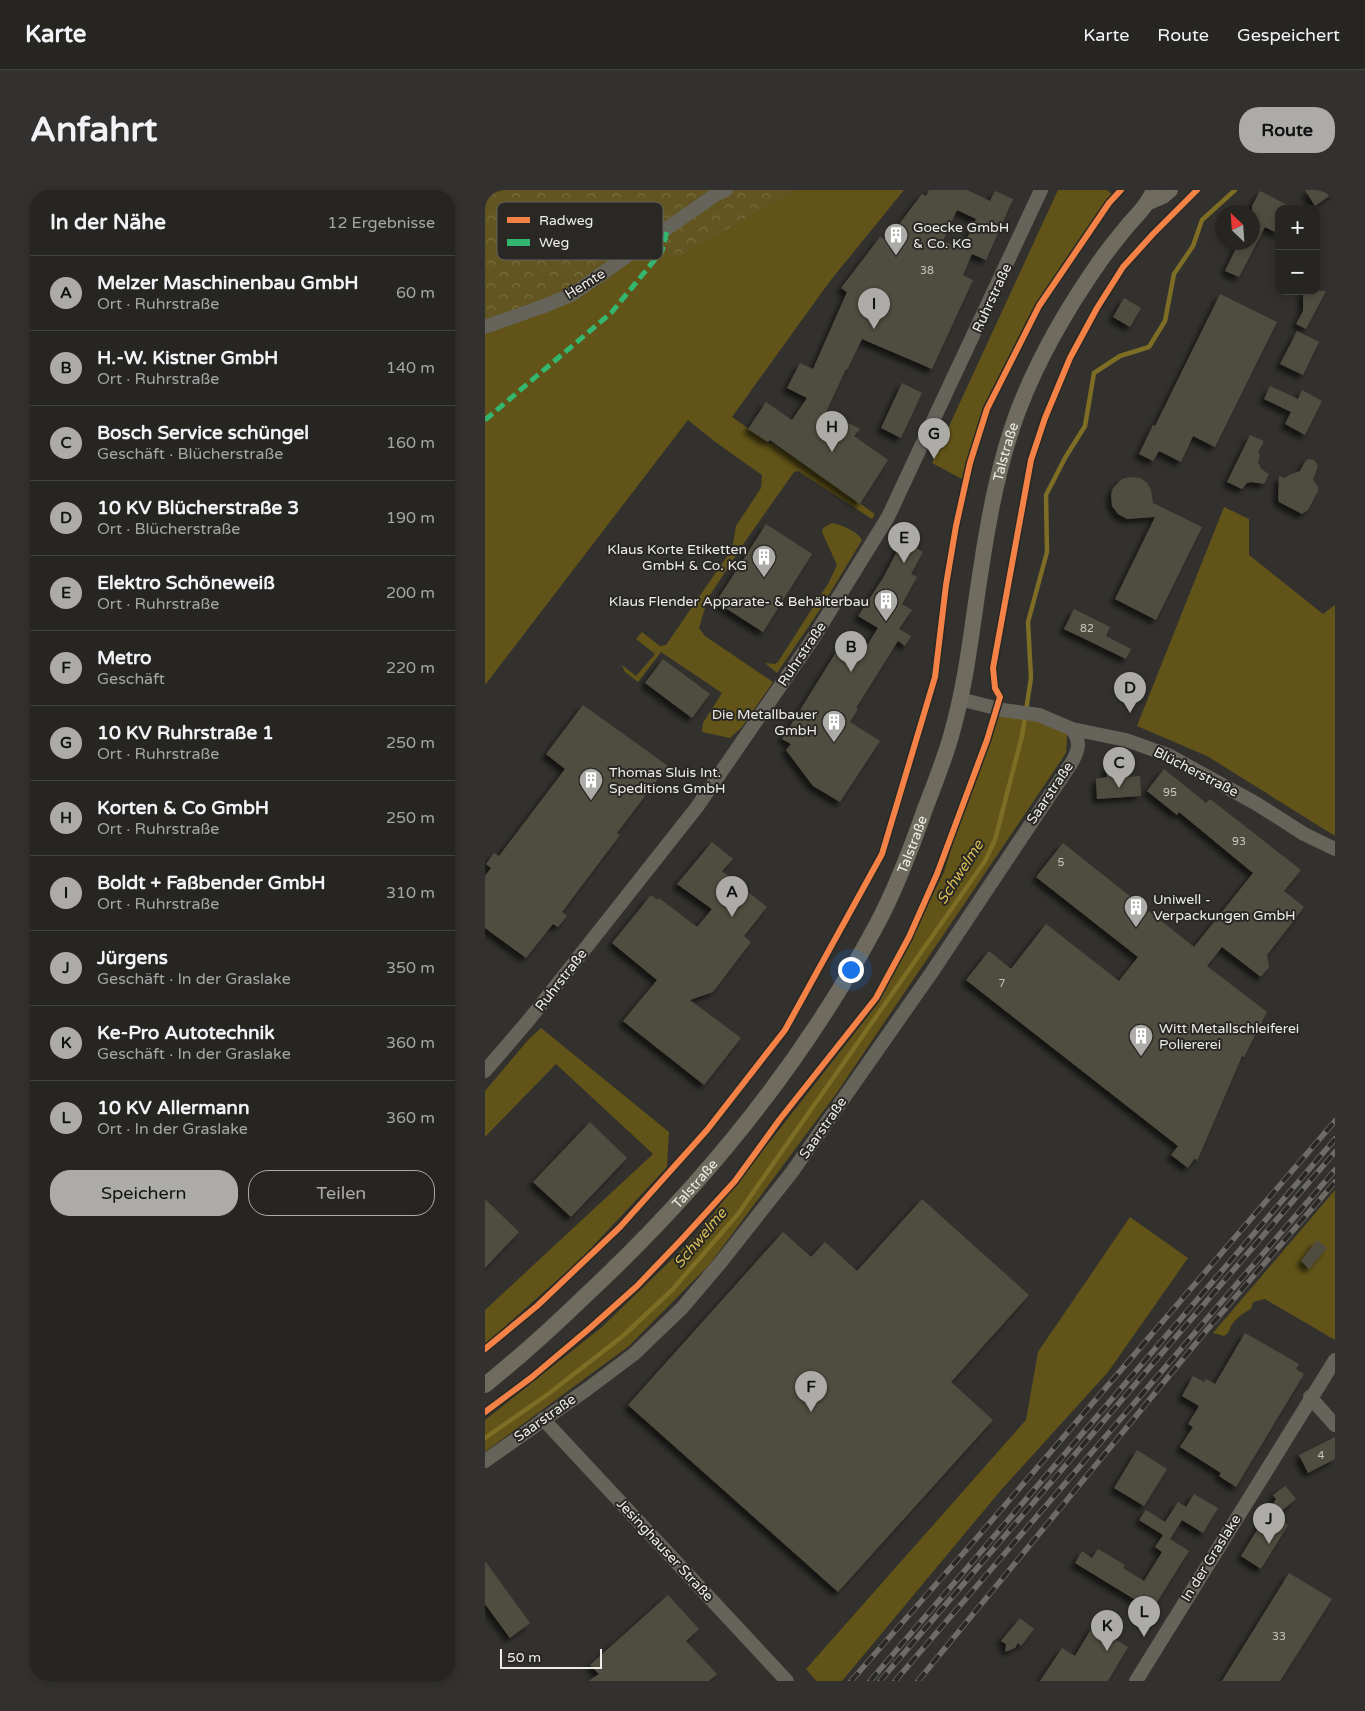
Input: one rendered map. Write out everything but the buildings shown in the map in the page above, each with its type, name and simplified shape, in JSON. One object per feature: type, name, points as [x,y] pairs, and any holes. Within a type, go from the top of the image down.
[{"type":"main road","name":"Talstraße","points":[[485,1385],[586,1296],[635,1250],[678,1205],[726,1148],[804,1045],[842,986],[878,924],[913,844],[951,734],[960,699],[970,644],[990,512],[1019,410],[1045,351],[1081,288],[1151,196],[1163,196],[1170,190]]},
{"type":"street","name":"Hemte","points":[[663,230],[715,195],[726,190]]},
{"type":"street","name":"Ruhrstraße","points":[[485,1071],[528,1020],[697,807],[817,632],[888,517],[1041,190]]},
{"type":"street","name":"Hemte","points":[[485,327],[571,295],[620,260]]},
{"type":"street","name":"Blücherstraße","points":[[960,699],[1018,713],[1039,715],[1072,729],[1126,740],[1168,755],[1257,804],[1304,834],[1335,849]]},
{"type":"street","name":"Saarstraße","points":[[485,1461],[634,1354],[682,1308],[721,1262],[792,1172],[932,972],[1072,762],[1078,750],[1079,742],[1072,729]]},
{"type":"street","name":"In der Graslake","points":[[1136,1681],[1310,1397],[1335,1360]]},
{"type":"street","points":[[1310,1397],[1335,1425]]},
{"type":"street","name":"Jesinghauser Straße","points":[[543,1419],[787,1681]]},
{"type":"shaded area","points":[[796,190],[904,190],[830,281],[732,417],[768,442],[775,444],[875,514],[872,519],[798,471],[794,472],[708,598],[699,628],[705,636],[773,682],[742,727],[730,738],[702,732],[703,723],[722,693],[661,652],[638,682],[625,672],[622,665],[636,676],[655,654],[636,639],[642,632],[660,646],[666,645],[732,549],[736,526],[761,488],[762,475],[688,420],[485,685],[485,335],[609,282],[626,260],[663,260],[663,248],[675,258]]},
{"type":"shaded area","points":[[1058,190],[1107,190],[1112,194],[1037,306],[1017,350],[986,409],[962,479],[932,463]]},
{"type":"shaded area","points":[[1224,507],[1249,519],[1249,555],[1323,614],[1335,605],[1335,836],[1207,756],[1137,726]]},
{"type":"shaded area","points":[[832,523],[849,529],[862,540],[821,608],[777,673],[765,663],[775,664],[778,662],[829,582],[837,565],[822,532],[823,528]]},
{"type":"shaded area","points":[[995,710],[1068,722],[1066,753],[836,1094],[710,1264],[629,1346],[485,1452],[485,1420],[602,1327],[695,1237],[879,1002],[944,872]]},
{"type":"shaded area","points":[[541,1028],[669,1132],[667,1167],[580,1260],[485,1344],[485,1310],[653,1154],[556,1064],[485,1137],[485,1091],[529,1039]]},
{"type":"shaded area","points":[[1335,1190],[1335,1340],[1265,1299],[1253,1302],[1251,1309],[1237,1318],[1224,1336],[1213,1333]]},
{"type":"shaded area","points":[[1130,1217],[1188,1258],[1108,1372],[1001,1490],[842,1681],[816,1681],[806,1669],[1026,1420],[1038,1352]]},
{"type":"green space","points":[[485,190],[796,190],[675,259],[663,249],[663,202],[497,202],[497,260],[626,260],[609,282],[485,335]]},
{"type":"waterway","name":"Schwelme","points":[[485,1438],[551,1392],[624,1335],[672,1290],[738,1214],[985,861],[995,840],[1022,736],[1031,678],[1028,622],[1047,552],[1046,495],[1065,458],[1085,426],[1094,373],[1120,356],[1149,347],[1165,321],[1174,274],[1193,246],[1202,220],[1235,190]]},
{"type":"railway","points":[[851,1681],[981,1533],[1335,1121]]},
{"type":"railway","points":[[870,1681],[1335,1139]]},
{"type":"railway","points":[[880,1681],[1335,1152]]},
{"type":"railway","points":[[895,1681],[1335,1170]]},
{"type":"railway","points":[[918,1681],[1206,1331],[1335,1182]]},
{"type":"marked path","points":[[663,247],[668,227]]},
{"type":"marked path","points":[[485,420],[611,313],[655,260]]},
{"type":"cycle path","points":[[485,1349],[537,1306],[620,1227],[707,1130],[785,1030],[882,854],[935,677],[946,585],[956,526],[970,463],[987,409],[1039,306],[1109,203],[1121,190]]},
{"type":"cycle path","points":[[485,1412],[532,1377],[590,1328],[637,1286],[682,1239],[735,1181],[780,1119],[876,998],[909,937],[937,874],[987,740],[1000,697],[995,688],[993,668],[1031,460],[1045,418],[1070,358],[1097,308],[1123,267],[1197,190]]},
{"type":"place","name":"Goecke GmbH & Co. KG","points":[[896,256]]},
{"type":"place","name":"Boldt + Faßbender GmbH","points":[[874,329]]},
{"type":"place","name":"Korten & Co GmbH","points":[[832,452]]},
{"type":"place","name":"10 KV Ruhrstraße 1","points":[[934,459]]},
{"type":"place","name":"Elektro Schöneweiß","points":[[904,563]]},
{"type":"place","name":"Klaus Korte Etiketten GmbH & Co. KG","points":[[764,578]]},
{"type":"place","name":"Klaus Flender Apparate- & Behälterbau","points":[[886,622]]},
{"type":"place","name":"H.-W. Kistner GmbH","points":[[851,672]]},
{"type":"place","name":"10 KV Blücherstraße 3","points":[[1130,713]]},
{"type":"place","name":"Die Metallbauer GmbH","points":[[834,743]]},
{"type":"place","name":"Bosch Service schüngel","points":[[1119,788]]},
{"type":"place","name":"Thomas Sluis Int. Speditions GmbH","points":[[591,801]]},
{"type":"place","name":"Melzer Maschinenbau GmbH","points":[[732,917]]},
{"type":"place","name":"Uniwell - Verpackungen GmbH","points":[[1136,928]]},
{"type":"place","name":"Witt Metallschleiferei Poliererei","points":[[1141,1057]]},
{"type":"place","name":"Metro","points":[[811,1412]]},
{"type":"place","name":"Jürgens","points":[[1269,1544]]},
{"type":"place","name":"10 KV Allermann","points":[[1144,1637]]},
{"type":"place","name":"Ke-Pro Autotechnik","points":[[1107,1651]]}]
